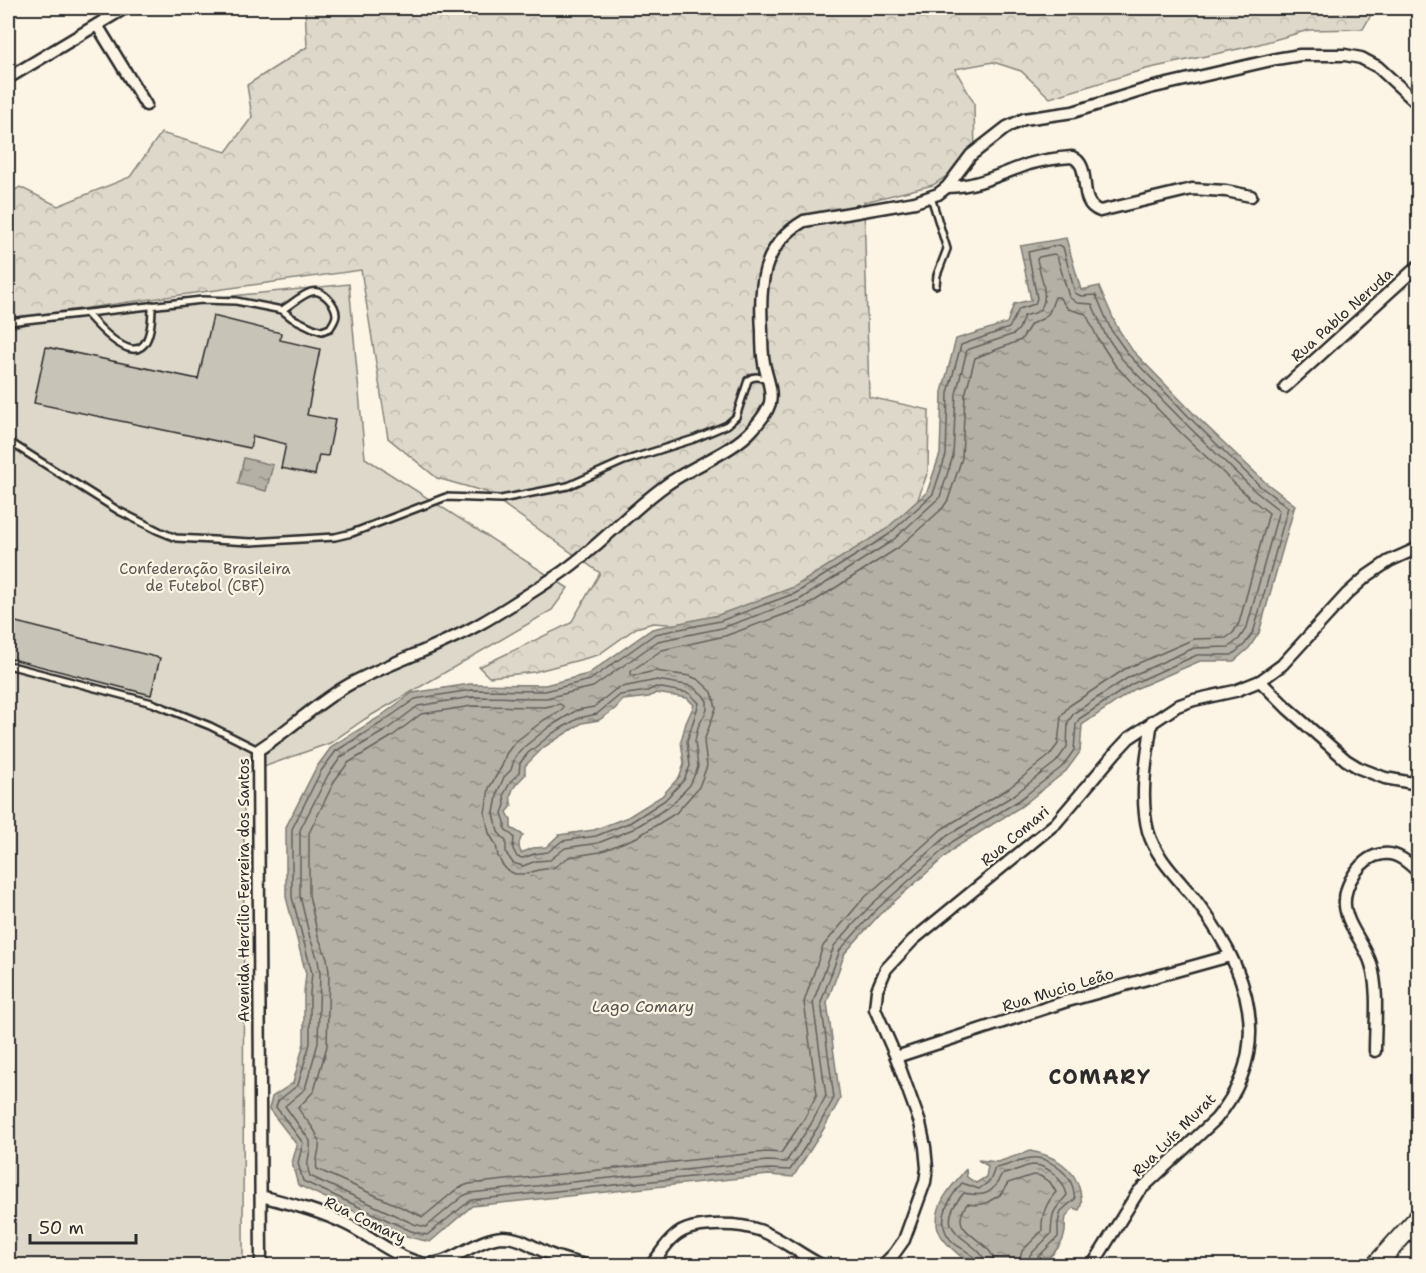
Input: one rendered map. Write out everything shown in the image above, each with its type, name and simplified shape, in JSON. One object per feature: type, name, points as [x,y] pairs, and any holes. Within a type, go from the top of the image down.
[{"type":"main road","points":[[1375,1266],[1419,1218]]},
{"type":"street","points":[[8,78],[125,8]]},
{"type":"street","points":[[97,25],[147,105]]},
{"type":"street","name":"Avenida Hercílio Ferreira dos Santos","points":[[261,1266],[258,750],[328,697],[353,683],[477,626],[561,573],[666,485],[740,442],[752,431],[765,415],[771,401],[764,363],[760,306],[762,276],[779,241],[791,228],[804,220],[915,202],[932,197],[947,187],[971,155],[1007,127],[1024,119],[1073,112],[1150,88],[1300,55],[1345,55],[1361,58],[1378,67],[1419,104]]},
{"type":"street","points":[[947,187],[985,182],[1031,164],[1072,157],[1077,159],[1082,167],[1088,203],[1092,209],[1100,211],[1192,189],[1226,191],[1251,196]]},
{"type":"street","name":"Rua Pablo Neruda","points":[[1285,387],[1419,266]]},
{"type":"street","name":"Rua Comari","points":[[882,1266],[895,1260],[914,1215],[925,1182],[927,1168],[920,1123],[896,1057],[875,1009],[877,990],[886,969],[913,940],[1056,823],[1116,752],[1152,721],[1185,703],[1235,691],[1260,681],[1282,665],[1347,594],[1367,576],[1389,561],[1419,548]]},
{"type":"street","points":[[1260,681],[1346,760],[1359,768],[1385,778],[1419,784]]},
{"type":"street","name":"Rua Luís Murat","points":[[1092,1266],[1138,1192],[1226,1107],[1243,1073],[1250,1049],[1250,1020],[1246,995],[1230,956],[1208,917],[1156,849],[1148,831],[1145,791],[1152,721]]},
{"type":"street","points":[[1375,1051],[1374,981],[1371,964],[1345,907],[1347,889],[1363,864],[1382,854],[1396,856],[1419,872]]},
{"type":"street","name":"Rua Mucio Leão","points":[[896,1057],[1064,1002],[1230,956]]},
{"type":"street","name":"Rua Comary","points":[[261,1196],[325,1215],[349,1225],[404,1257],[421,1263],[435,1264],[490,1239],[503,1237],[524,1241],[542,1251],[589,1266]]},
{"type":"street","points":[[650,1266],[673,1238],[681,1232],[694,1227],[725,1224],[745,1226],[773,1234],[823,1266]]},
{"type":"lane","points":[[932,197],[947,249],[937,275],[936,285]]},
{"type":"lane","points":[[8,322],[202,300],[236,301],[282,310],[303,325],[322,331],[330,328],[336,315],[333,306],[324,295],[318,292],[311,292],[282,310]]},
{"type":"lane","points":[[87,314],[107,335],[134,350],[139,350],[146,345],[149,336],[152,305]]},
{"type":"lane","points":[[8,441],[119,510],[176,538],[252,542],[335,537],[352,533],[446,497],[501,499],[568,486],[624,461],[727,426],[736,417],[748,380],[761,377],[769,382]]},
{"type":"lane","points":[[8,665],[152,703],[210,726],[258,750]]},
{"type":"green space","points":[[305,8],[964,8],[966,11],[1007,8],[1375,8],[1363,29],[1309,30],[1252,46],[1146,69],[1050,98],[1021,71],[993,62],[955,69],[974,103],[975,157],[933,185],[864,202],[869,397],[929,410],[928,471],[916,505],[880,542],[788,601],[715,627],[653,623],[636,628],[598,655],[534,672],[489,677],[479,667],[571,623],[600,573],[486,492],[437,478],[388,438],[361,270],[8,319],[8,195],[20,187],[58,206],[130,177],[161,133],[226,152],[252,117],[247,85],[307,47]]},
{"type":"green space","name":"Confederação Brasileira de Futebol (CBF)","points":[[349,284],[365,458],[568,588],[552,610],[365,719],[330,743],[244,774],[243,1265],[8,1266],[8,329],[65,313]]},
{"type":"water","name":"Lago Comary","points":[[1066,238],[1081,290],[1099,286],[1117,327],[1132,350],[1265,482],[1295,505],[1259,633],[1249,648],[1234,661],[1200,661],[1135,689],[1082,725],[1080,752],[1066,771],[1022,806],[956,847],[879,915],[845,953],[827,1002],[840,1099],[793,1177],[769,1175],[472,1206],[430,1242],[409,1237],[298,1185],[292,1163],[297,1145],[269,1109],[272,1097],[293,1083],[304,1043],[306,974],[286,897],[286,827],[316,768],[332,746],[378,718],[412,693],[470,684],[545,685],[588,674],[652,629],[718,615],[794,587],[885,530],[927,492],[940,454],[942,392],[956,339],[1007,323],[1014,304],[1031,300],[1020,246]],"holes":[[[656,693],[687,698],[694,705],[681,741],[684,764],[680,776],[662,796],[628,817],[594,830],[559,835],[546,847],[533,848],[521,853],[519,844],[523,835],[511,828],[511,820],[507,812],[512,806],[513,789],[525,775],[525,766],[544,747],[582,723],[599,720],[623,700],[649,697]]]},
{"type":"water","points":[[244,458],[273,465],[266,491],[238,484]]},
{"type":"water","points":[[1030,1151],[1055,1159],[1073,1175],[1080,1191],[1079,1210],[1074,1208],[1067,1215],[1064,1236],[1057,1249],[1049,1258],[1036,1266],[981,1266],[972,1263],[952,1249],[938,1230],[937,1216],[942,1201],[966,1169],[967,1177],[976,1183],[986,1177],[988,1166],[978,1160],[998,1162]]},
{"type":"building","points":[[213,316],[281,333],[280,340],[320,349],[307,415],[335,420],[328,456],[319,455],[315,475],[281,468],[286,444],[253,436],[250,448],[34,403],[46,347],[198,379]]},
{"type":"building","points":[[8,620],[160,658],[151,695],[8,658]]},
{"type":"district","name":"COMARY","points":[[1100,1077]]}]
